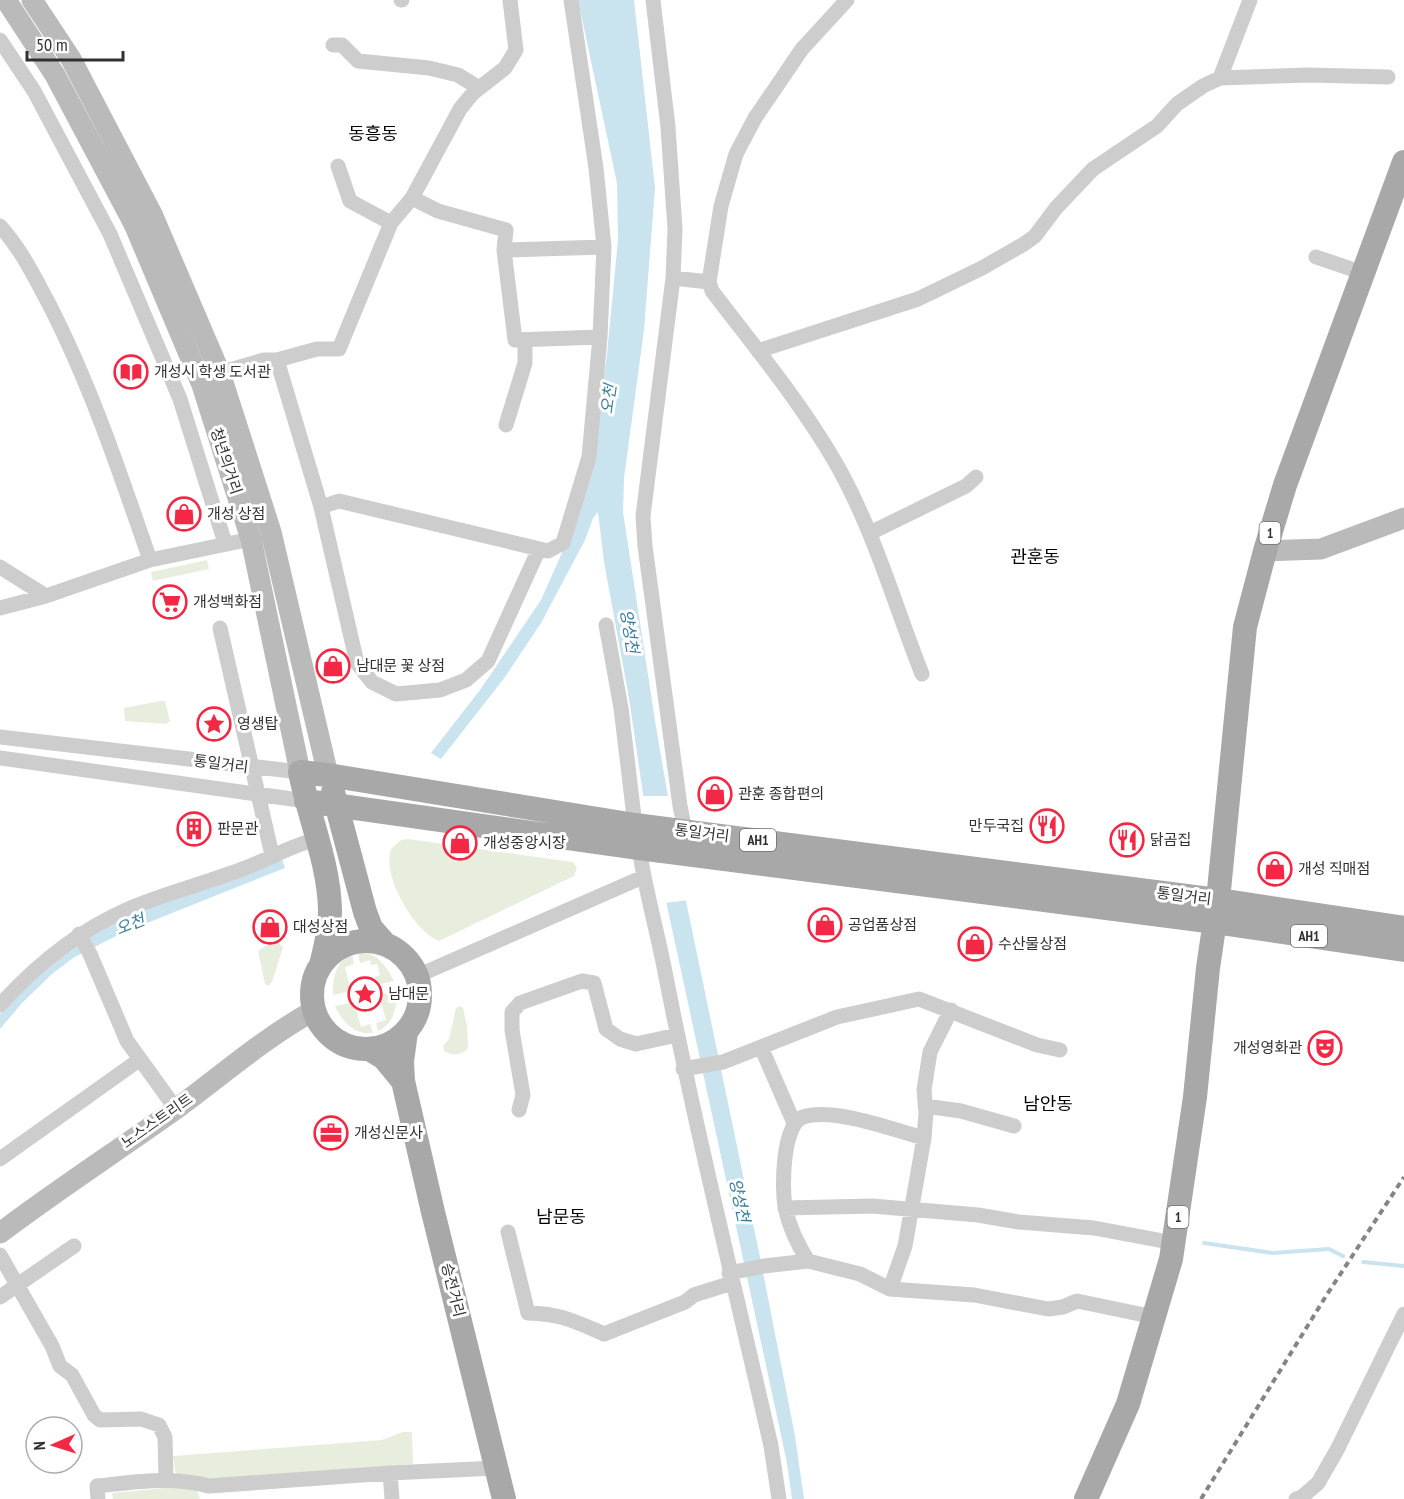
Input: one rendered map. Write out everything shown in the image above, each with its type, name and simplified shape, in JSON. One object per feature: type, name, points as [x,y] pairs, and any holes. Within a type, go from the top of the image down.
[{"type":"main road","name":"청년의거리","points":[[6,0],[55,75],[134,224],[202,385],[250,539],[306,801],[318,839],[330,909],[322,962]]},
{"type":"main road","name":"청년의거리","points":[[32,0],[71,59],[152,214],[219,373],[272,532],[328,775],[365,912],[371,928],[385,944]]},
{"type":"main road","name":"1","points":[[1086,1499],[1128,1404],[1172,1259],[1195,1097],[1245,627],[1264,551],[1285,485],[1404,162]]},
{"type":"main road","points":[[1264,551],[1322,549],[1404,518]]},
{"type":"main road","name":"통일거리","points":[[300,772],[328,775],[637,836],[685,830],[1216,911],[1404,950]]},
{"type":"main road","name":"통일거리","points":[[306,801],[637,836],[1216,911],[1404,928]]},
{"type":"main road","points":[[372,940],[385,944],[399,951],[410,962],[417,976],[420,990],[419,1006],[414,1020],[396,1041],[371,1050],[356,1049],[329,1036],[320,1024],[313,1011],[311,994],[314,976],[332,951],[344,944],[372,940]]},
{"type":"main road","name":"노스스트리트","points":[[0,1233],[176,1109],[286,1026],[313,1011]]},
{"type":"main road","points":[[403,1081],[402,1061],[406,1032]]},
{"type":"main road","points":[[371,1050],[384,1058],[403,1081]]},
{"type":"main road","name":"승전거리","points":[[403,1081],[504,1499]]},
{"type":"street","points":[[219,373],[264,360],[277,360],[317,349],[339,349],[391,223],[412,198],[460,109],[479,88],[505,68],[516,50],[510,0]]},
{"type":"street","points":[[321,507],[339,501],[548,551],[563,543],[589,457],[600,337],[604,247],[596,168],[571,0]]},
{"type":"street","points":[[653,0],[668,127],[675,229],[674,278],[643,516],[645,546],[685,830]]},
{"type":"street","points":[[847,0],[802,49],[755,118],[736,154],[721,206],[709,282],[712,291],[800,406],[835,461],[870,533],[922,674]]},
{"type":"street","points":[[1220,78],[1250,0]]},
{"type":"street","points":[[0,40],[34,91],[110,234],[180,399],[225,543]]},
{"type":"street","points":[[333,45],[342,45],[358,61],[429,68],[458,75],[479,88]]},
{"type":"street","points":[[758,351],[918,299],[982,268],[1024,244],[1035,236],[1068,193],[1093,169],[1157,126],[1186,98],[1220,78],[1309,75],[1388,77]]},
{"type":"street","points":[[338,166],[350,201],[391,223]]},
{"type":"street","points":[[412,198],[438,211],[506,230],[504,250],[507,290],[515,340],[600,337]]},
{"type":"street","points":[[0,226],[25,257],[70,347],[113,454],[150,560]]},
{"type":"street","points":[[504,250],[604,247]]},
{"type":"street","points":[[1316,257],[1363,273]]},
{"type":"street","points":[[674,278],[709,282]]},
{"type":"street","points":[[506,425],[525,363],[525,340]]},
{"type":"street","points":[[277,360],[321,507],[357,663],[372,682],[396,694],[440,690],[466,680],[488,661],[539,549]]},
{"type":"street","points":[[870,533],[966,486],[976,477]]},
{"type":"street","points":[[0,608],[46,596],[150,560],[250,539]]},
{"type":"street","points":[[0,567],[46,596]]},
{"type":"street","points":[[606,625],[621,708],[643,877],[652,906],[677,1035],[690,1068],[732,1276],[771,1446],[779,1499]]},
{"type":"street","points":[[220,628],[272,855]]},
{"type":"street","name":"통일거리","points":[[0,736],[300,772]]},
{"type":"street","name":"통일거리","points":[[0,758],[306,801]]},
{"type":"street","points":[[0,1005],[45,960],[80,936],[128,909],[247,867],[299,843],[318,839]]},
{"type":"street","points":[[417,976],[643,877]]},
{"type":"street","points":[[80,936],[127,1041],[176,1109]]},
{"type":"street","points":[[519,1110],[523,1095],[512,1030],[512,1012],[520,1003],[582,981],[594,983],[606,1029],[620,1039],[636,1044],[677,1035]]},
{"type":"street","points":[[690,1068],[723,1062],[837,1017],[919,999],[1037,1045],[1060,1050]]},
{"type":"street","points":[[890,1289],[905,1246],[924,1138],[924,1090],[930,1052],[951,1010]]},
{"type":"street","points":[[761,1047],[794,1123]]},
{"type":"street","points":[[0,1159],[139,1060]]},
{"type":"street","points":[[925,1106],[961,1111],[1014,1126]]},
{"type":"street","points":[[808,1261],[798,1245],[785,1208],[784,1178],[788,1137],[794,1123],[803,1117],[839,1114],[924,1138]]},
{"type":"street","points":[[785,1208],[872,1206],[978,1215],[1019,1222],[1094,1228],[1174,1243]]},
{"type":"street","points":[[508,1232],[528,1313],[551,1313],[604,1334],[685,1302],[732,1276],[764,1266],[808,1261],[860,1274],[890,1289],[974,1295],[1048,1309],[1063,1307],[1077,1301],[1154,1317]]},
{"type":"street","points":[[0,1297],[74,1246]]},
{"type":"street","points":[[0,1255],[52,1346],[60,1366],[72,1375],[94,1415],[100,1420],[141,1419],[159,1425],[165,1437],[166,1479]]},
{"type":"street","points":[[1296,1499],[1318,1484],[1404,1314]]},
{"type":"street","points":[[98,1499],[97,1486],[166,1479],[190,1481],[210,1493],[390,1473],[497,1468]]},
{"type":"street","points":[[390,1473],[392,1499]]},
{"type":"green space","points":[[207,560],[209,569],[153,581],[151,572]]},
{"type":"green space","points":[[165,701],[170,721],[166,724],[125,721],[124,708]]},
{"type":"green space","points":[[408,839],[573,862],[577,868],[574,876],[439,941],[429,935],[410,915],[395,887],[389,860],[391,849],[401,840]]},
{"type":"green space","points":[[275,940],[283,947],[272,982],[268,986],[265,984],[258,951]]},
{"type":"green space","points":[[358,953],[376,957],[394,981],[376,985],[374,977],[380,975],[377,964],[371,965],[370,960],[360,963]]},
{"type":"green space","points":[[352,954],[354,964],[345,967],[351,991],[333,995],[336,971],[342,961]]},
{"type":"green space","points":[[397,991],[394,1014],[388,1024],[378,1031],[376,1023],[386,1020],[379,995]]},
{"type":"green space","points":[[354,1002],[361,1027],[370,1024],[373,1033],[354,1030],[341,1017],[335,1006]]},
{"type":"green space","points":[[460,1006],[463,1008],[467,1026],[468,1048],[463,1053],[451,1054],[444,1051],[443,1046],[449,1039],[456,1008]]},
{"type":"green space","points":[[403,1432],[412,1432],[413,1464],[210,1479],[188,1478],[175,1472],[173,1456],[382,1440]]},
{"type":"green space","points":[[186,1486],[197,1490],[200,1499],[113,1499],[112,1493]]},
{"type":"water","points":[[578,0],[634,0],[655,188],[644,330],[624,478],[623,512],[686,901],[760,1257],[795,1436],[804,1499],[792,1499],[787,1463],[643,794],[629,698],[604,562],[598,512],[541,623],[505,677],[441,759],[431,753],[480,690],[541,600],[569,537],[591,466],[607,354],[618,240],[617,183]]},
{"type":"water","name":"오천","points":[[281,857],[285,868],[122,933],[73,958],[52,974],[22,1003],[0,1029],[0,1014],[42,970],[70,948],[146,908]]},
{"type":"pier","points":[[641,796],[671,796],[689,900],[665,903]]},
{"type":"waterway","points":[[1204,1243],[1273,1253],[1329,1249],[1343,1256]]},
{"type":"waterway","points":[[1363,1262],[1404,1266]]},
{"type":"railway","points":[[1201,1499],[1326,1296],[1404,1177]]},
{"type":"place","name":"개성시 학생 도서관","points":[[131,372]]},
{"type":"place","name":"개성 상점","points":[[184,514]]},
{"type":"place","name":"개성백화점","points":[[170,602]]},
{"type":"place","name":"남대문 꽃 상점","points":[[333,666]]},
{"type":"place","name":"영생탑","points":[[214,724]]},
{"type":"place","name":"관훈 종합편의","points":[[715,794]]},
{"type":"place","name":"만두국집","points":[[1047,826]]},
{"type":"place","name":"판문관","points":[[194,829]]},
{"type":"place","name":"닭곰집","points":[[1127,840]]},
{"type":"place","name":"개성중앙시장","points":[[460,843]]},
{"type":"place","name":"개성 직매점","points":[[1275,869]]},
{"type":"place","name":"공업품상점","points":[[825,925]]},
{"type":"place","name":"대성상점","points":[[270,927]]},
{"type":"place","name":"수산물상점","points":[[975,944]]},
{"type":"place","name":"남대문","points":[[365,994]]},
{"type":"place","name":"개성영화관","points":[[1325,1048]]},
{"type":"place","name":"개성신문사","points":[[331,1133]]},
{"type":"district","name":"동흥동","points":[[373,134]]},
{"type":"district","name":"관훈동","points":[[1035,557]]},
{"type":"district","name":"남안동","points":[[1048,1104]]},
{"type":"district","name":"남문동","points":[[561,1217]]},
{"type":"water label","name":"양성천","points":[[630,631]]},
{"type":"water label","name":"양성천","points":[[740,1200]]}]
